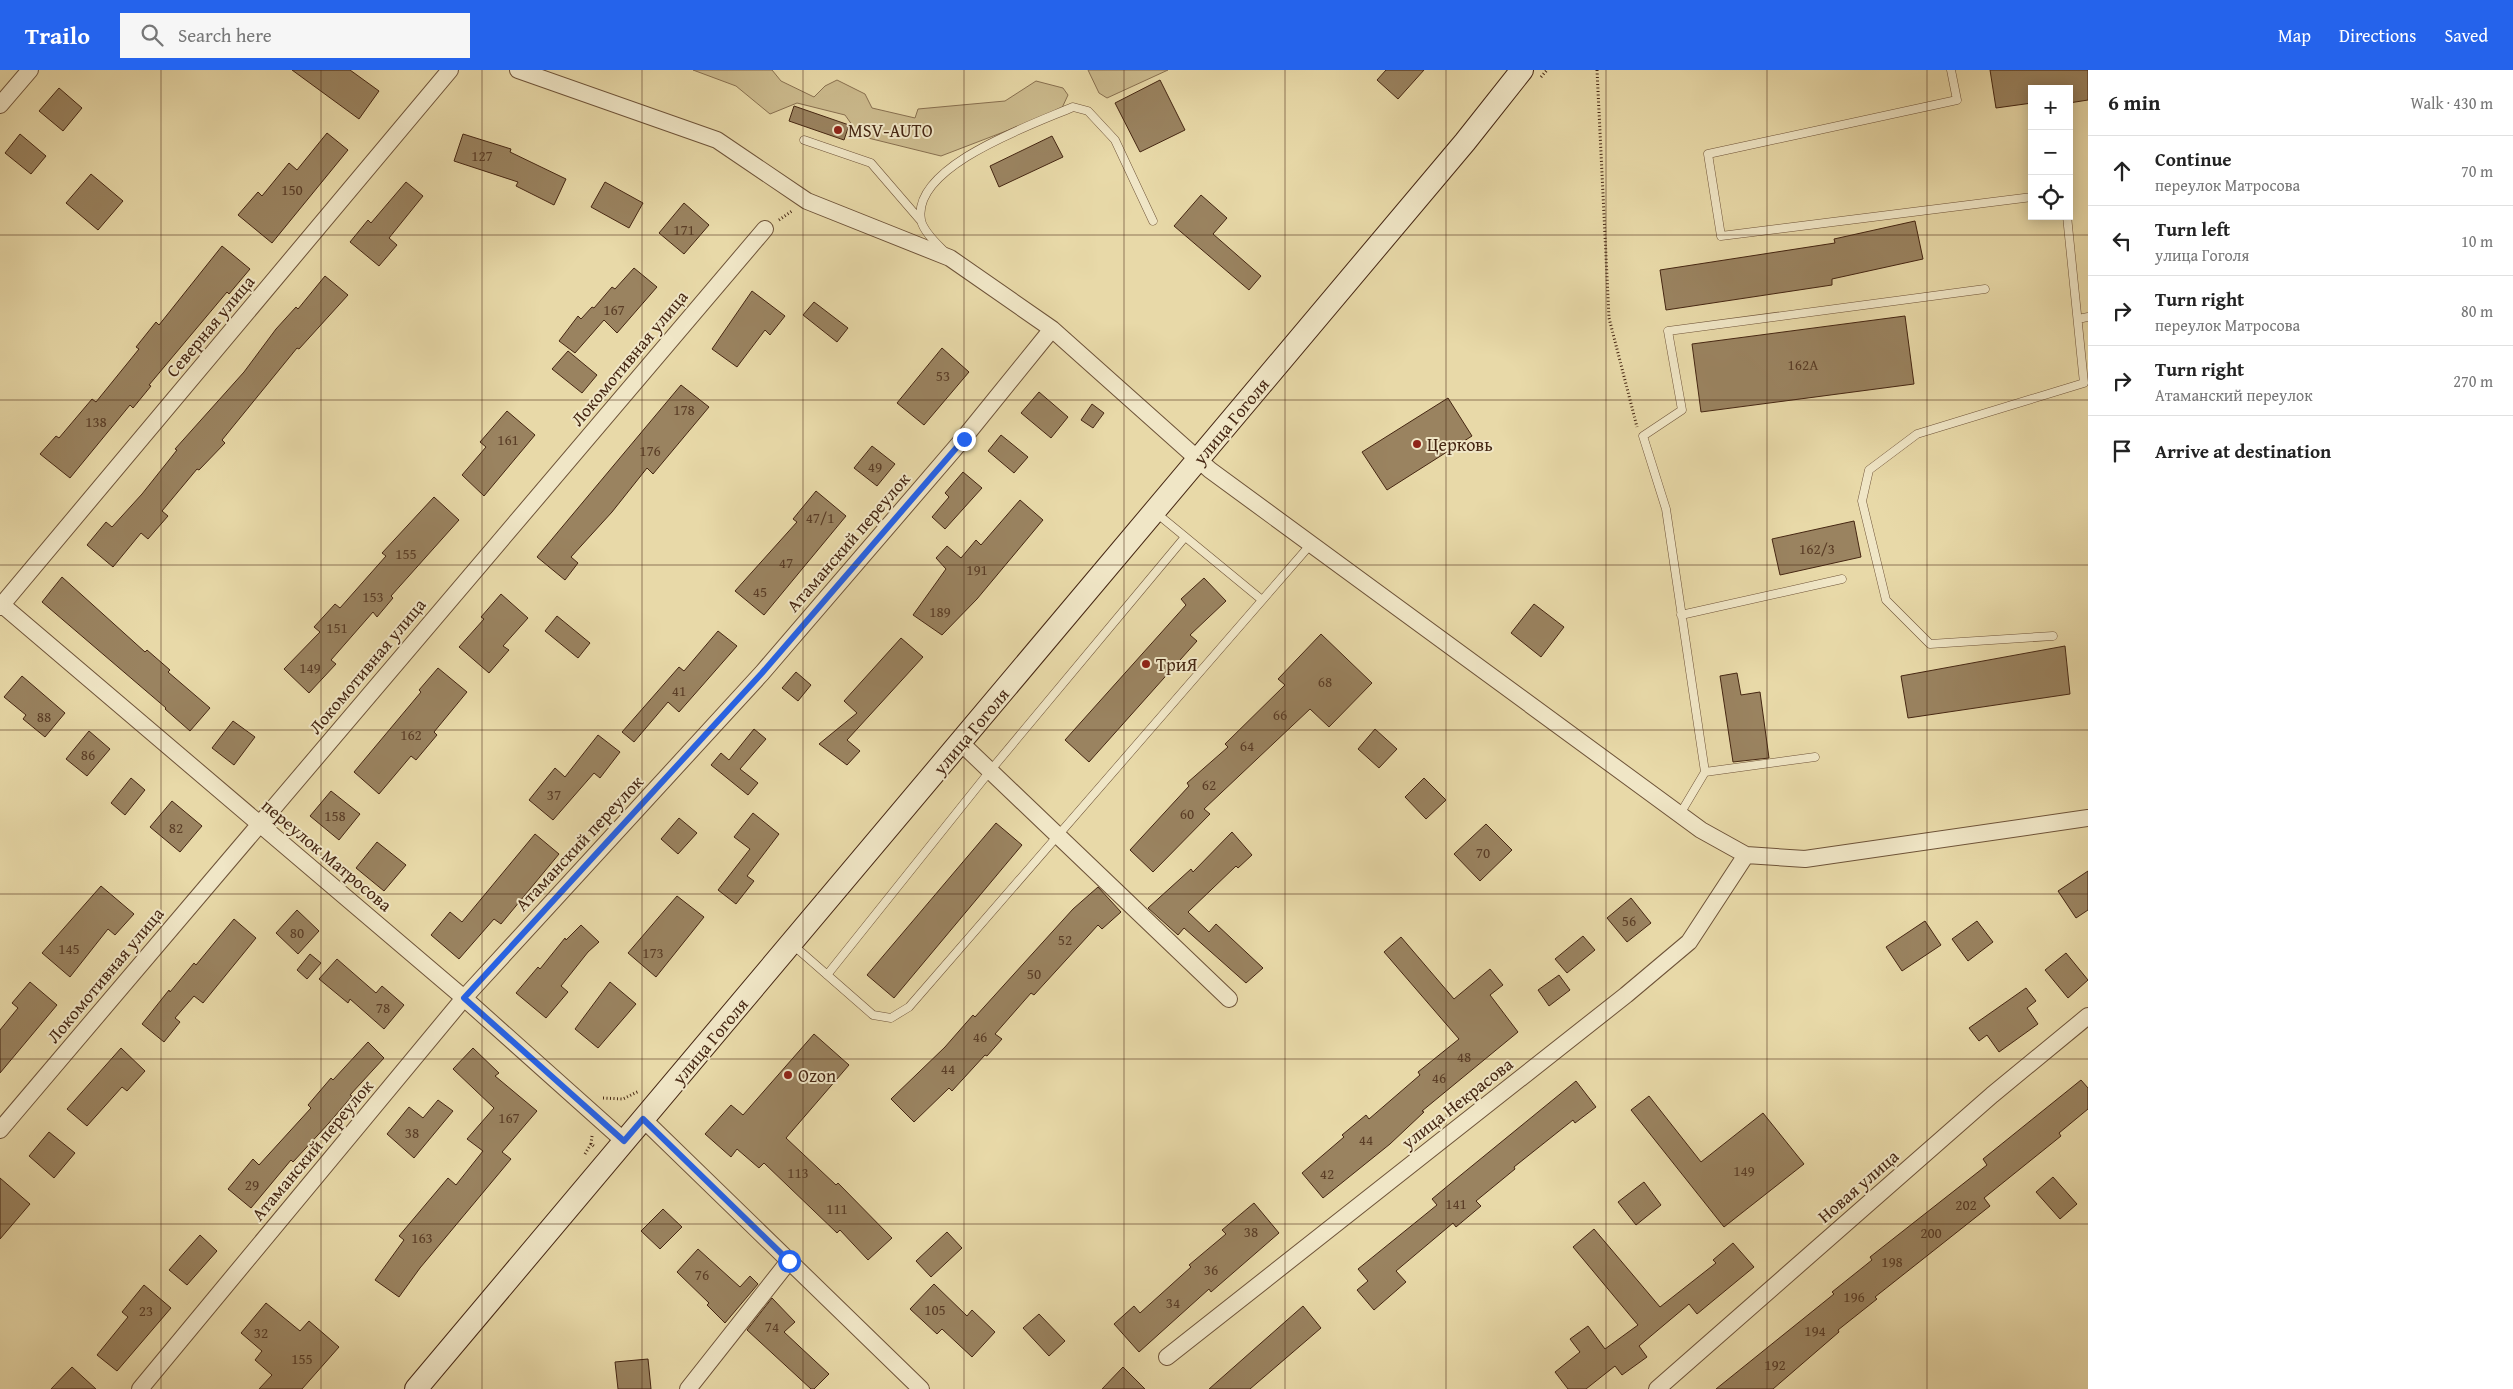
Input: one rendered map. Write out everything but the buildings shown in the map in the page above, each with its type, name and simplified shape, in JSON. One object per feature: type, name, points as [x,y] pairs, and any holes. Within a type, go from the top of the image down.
[{"type":"main road","name":"улица Гоголя","points":[[416,1389],[961,744],[1465,142],[1522,70]]},
{"type":"street","points":[[0,105],[30,70]]},
{"type":"street","name":"Северная улица","points":[[1,605],[450,70]]},
{"type":"street","points":[[518,70],[717,140],[807,201],[950,258],[1052,329],[1198,460],[1701,830],[1746,855],[1805,859],[2088,818]]},
{"type":"street","name":"Локомотивная улица","points":[[0,1130],[765,229]]},
{"type":"street","name":"Атаманский переулок","points":[[140,1389],[464,998],[762,673],[964,439],[1052,329]]},
{"type":"street","name":"переулок Матросова","points":[[1,605],[464,998],[624,1141]]},
{"type":"street","points":[[961,744],[1230,1000]]},
{"type":"street","name":"улица Некрасова","points":[[1167,1357],[1618,1001],[1689,942],[1746,855]]},
{"type":"street","name":"Новая улица","points":[[1657,1389],[1992,1095],[2088,1016]]},
{"type":"street","points":[[643,1119],[921,1389]]},
{"type":"street","points":[[688,1389],[789,1261]]},
{"type":"lane","points":[[1951,70],[1957,100],[1708,154],[1721,236],[2028,197]]},
{"type":"lane","points":[[921,221],[922,207],[927,189],[940,174],[981,148],[1073,107],[1088,111],[1115,140],[1153,221]]},
{"type":"lane","points":[[804,140],[871,163],[950,258]]},
{"type":"lane","points":[[2053,636],[1930,644],[1886,600],[1862,501],[1869,470],[1917,434],[2084,383],[2067,220]]},
{"type":"lane","points":[[1680,814],[1705,772],[1666,509],[1643,436],[1682,410],[1668,331],[1985,290]]},
{"type":"lane","points":[[2078,319],[2088,317]]},
{"type":"lane","points":[[1154,512],[1262,600]]},
{"type":"lane","points":[[827,975],[990,771],[1185,537]]},
{"type":"lane","points":[[792,944],[873,1015],[891,1018],[909,1007],[1311,544]]},
{"type":"lane","points":[[1682,615],[1842,579]]},
{"type":"lane","points":[[1705,772],[1815,757]]},
{"type":"path","points":[[1597,70],[1609,318],[1635,424],[1643,436]]},
{"type":"path","points":[[765,229],[807,201]]},
{"type":"shaded area","points":[[693,70],[772,70],[781,81],[814,97],[825,86],[837,80],[865,94],[872,108],[915,118],[918,109],[1005,101],[1036,81],[1063,88],[1068,95],[1061,110],[941,156],[860,136],[845,115],[797,103],[770,114],[736,86]]},
{"type":"shaded area","points":[[1088,70],[1168,70],[1107,98],[1099,93]]},
{"type":"place","name":"MSV-AUTO","points":[[838,130]]},
{"type":"place","name":"Церковь","points":[[1417,444]]},
{"type":"place","name":"ТриЯ","points":[[1146,664]]},
{"type":"place","name":"Ozon","points":[[788,1075]]},
{"type":"route","points":[[789,1261],[643,1119],[624,1141],[464,998],[762,673],[964,439]]}]
